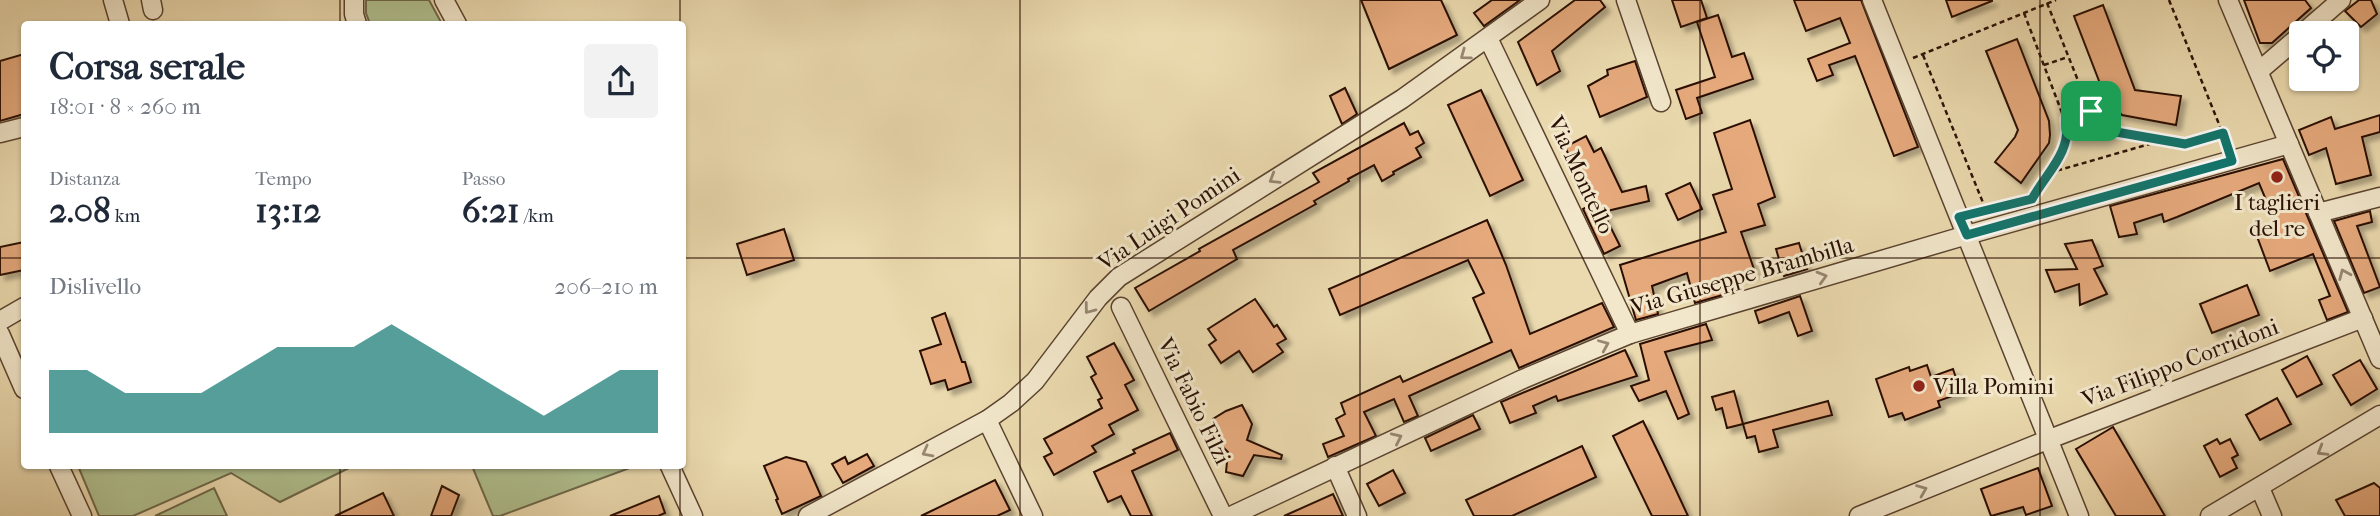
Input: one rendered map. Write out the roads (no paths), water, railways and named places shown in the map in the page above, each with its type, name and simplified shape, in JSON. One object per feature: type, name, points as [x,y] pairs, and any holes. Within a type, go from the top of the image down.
[{"type":"street","points":[[113,0],[119,21]]},
{"type":"street","points":[[444,0],[455,21]]},
{"type":"street","name":"Via Luigi Pomini","points":[[808,516],[987,420],[1035,381],[1098,298],[1119,277],[1402,99],[1540,0]]},
{"type":"street","points":[[1626,0],[1661,102]]},
{"type":"street","points":[[1871,0],[2079,516]]},
{"type":"street","points":[[2228,0],[2380,359]]},
{"type":"street","points":[[2317,21],[2342,0]]},
{"type":"street","name":"Via Montello","points":[[1488,38],[1630,334]]},
{"type":"street","points":[[2259,71],[2289,45]]},
{"type":"street","points":[[0,133],[21,128]]},
{"type":"street","name":"Via Giuseppe Brambilla","points":[[1231,516],[1523,380],[1630,334],[2289,144]]},
{"type":"street","points":[[2318,213],[2380,197]]},
{"type":"street","name":"Via Fabio Filzi","points":[[1121,307],[1223,516]]},
{"type":"street","points":[[0,321],[21,309]]},
{"type":"street","name":"Via Filippo Corridoni","points":[[1859,516],[2363,318]]},
{"type":"street","points":[[0,334],[21,382]]},
{"type":"street","points":[[2210,516],[2380,415]]},
{"type":"street","points":[[987,420],[1033,516]]},
{"type":"street","points":[[1335,466],[1357,516]]},
{"type":"street","points":[[60,469],[82,516]]},
{"type":"street","points":[[671,469],[693,516]]},
{"type":"street","points":[[2260,488],[2272,516]]},
{"type":"place","name":"I taglieri del re","points":[[2277,177]]},
{"type":"place","name":"Villa Pomini","points":[[1919,386]]}]
